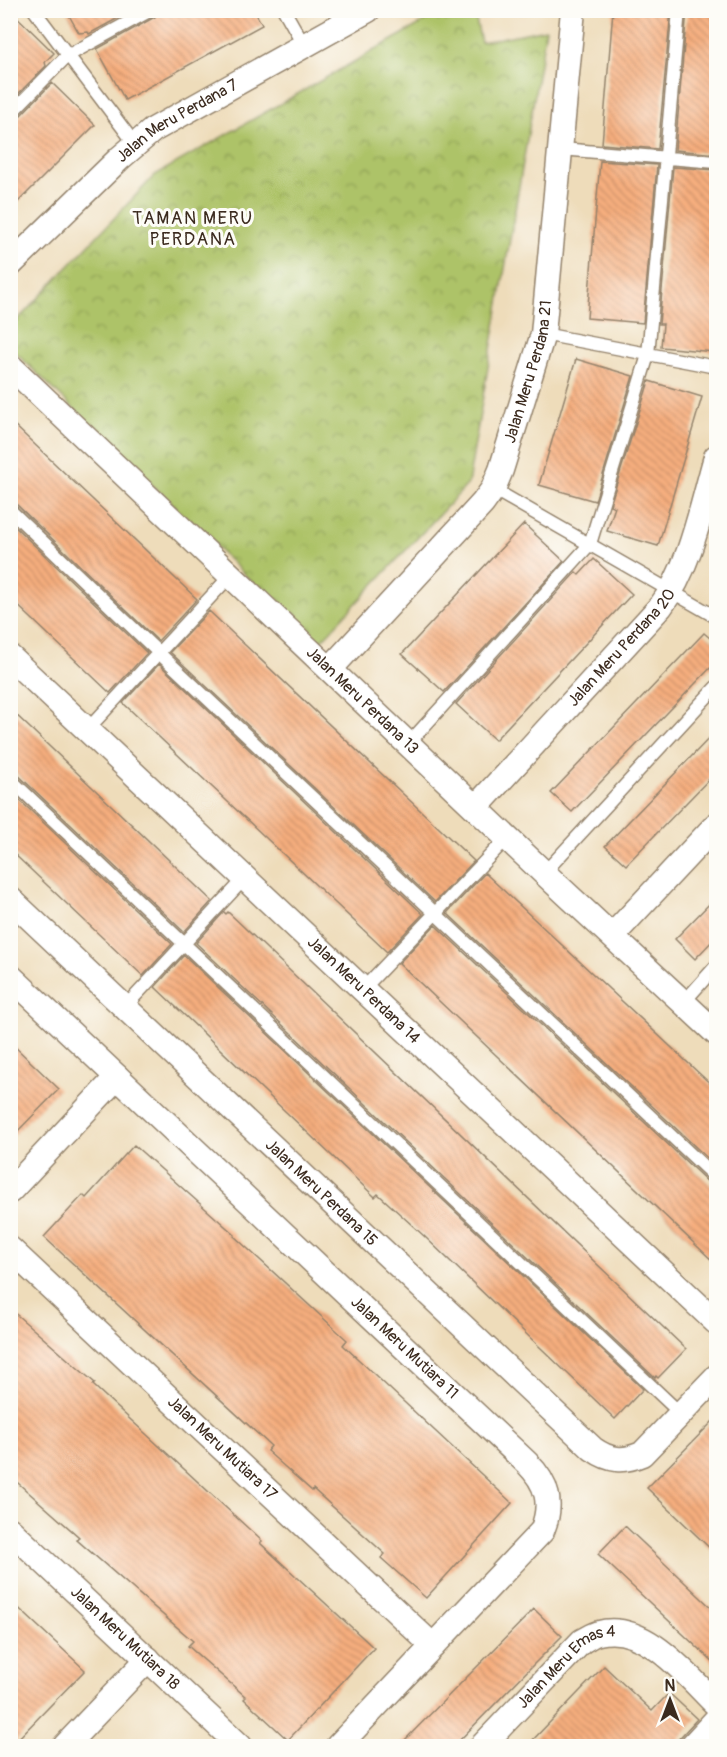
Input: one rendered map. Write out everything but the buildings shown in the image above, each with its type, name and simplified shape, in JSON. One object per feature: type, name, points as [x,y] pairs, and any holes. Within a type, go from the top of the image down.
[{"type":"street","name":"Jalan Meru Perdana 7","points":[[10,265],[135,144],[153,130],[368,10]]},
{"type":"street","name":"Jalan Meru Perdana 21","points":[[330,669],[483,503],[493,489],[501,470],[543,334],[573,10]]},
{"type":"street","name":"Jalan Meru Perdana 13","points":[[10,366],[544,873],[717,1033]]},
{"type":"street","name":"Jalan Meru Perdana 20","points":[[476,807],[672,592],[682,574],[717,457]]},
{"type":"street","name":"Jalan Meru Perdana 14","points":[[10,657],[717,1322]]},
{"type":"street","points":[[613,935],[717,825]]},
{"type":"street","name":"Jalan Meru Perdana 15","points":[[10,899],[593,1449],[604,1457],[618,1460],[630,1459],[642,1454],[681,1414]]},
{"type":"street","name":"Jalan Meru Mutiara 11","points":[[10,975],[539,1475],[548,1503],[548,1518],[542,1532],[338,1746]]},
{"type":"street","points":[[10,1191],[117,1077]]},
{"type":"street","name":"Jalan Meru Mutiara 17","points":[[10,1249],[433,1646]]},
{"type":"street","points":[[681,1414],[717,1377]]},
{"type":"street","name":"Jalan Meru Mutiara 18","points":[[10,1530],[240,1746]]},
{"type":"street","name":"Jalan Meru Emas 4","points":[[482,1746],[582,1641],[600,1632],[619,1632],[638,1636],[657,1647],[717,1704]]},
{"type":"street","points":[[65,1746],[148,1659]]},
{"type":"street","points":[[692,1746],[717,1720]]},
{"type":"lane","points":[[34,10],[135,144]]},
{"type":"lane","points":[[10,114],[67,56],[151,10]]},
{"type":"lane","points":[[284,10],[305,46]]},
{"type":"lane","points":[[408,744],[590,544],[648,355],[679,10]]},
{"type":"lane","points":[[561,149],[717,162]]},
{"type":"lane","points":[[543,334],[717,368]]},
{"type":"lane","points":[[493,489],[717,617]]},
{"type":"lane","points":[[10,510],[717,1178]]},
{"type":"lane","points":[[87,730],[231,575]]},
{"type":"lane","points":[[544,873],[717,687]]},
{"type":"lane","points":[[10,779],[681,1414]]},
{"type":"lane","points":[[363,989],[507,838]]},
{"type":"lane","points":[[125,1007],[245,878]]},
{"type":"lane","points":[[684,1002],[717,966]]},
{"type":"green space","points":[[443,11],[474,11],[481,42],[546,29],[468,484],[317,645],[11,348],[10,328],[155,175]]},
{"type":"district","name":"TAMAN MERU PERDANA","points":[[193,228]]}]
